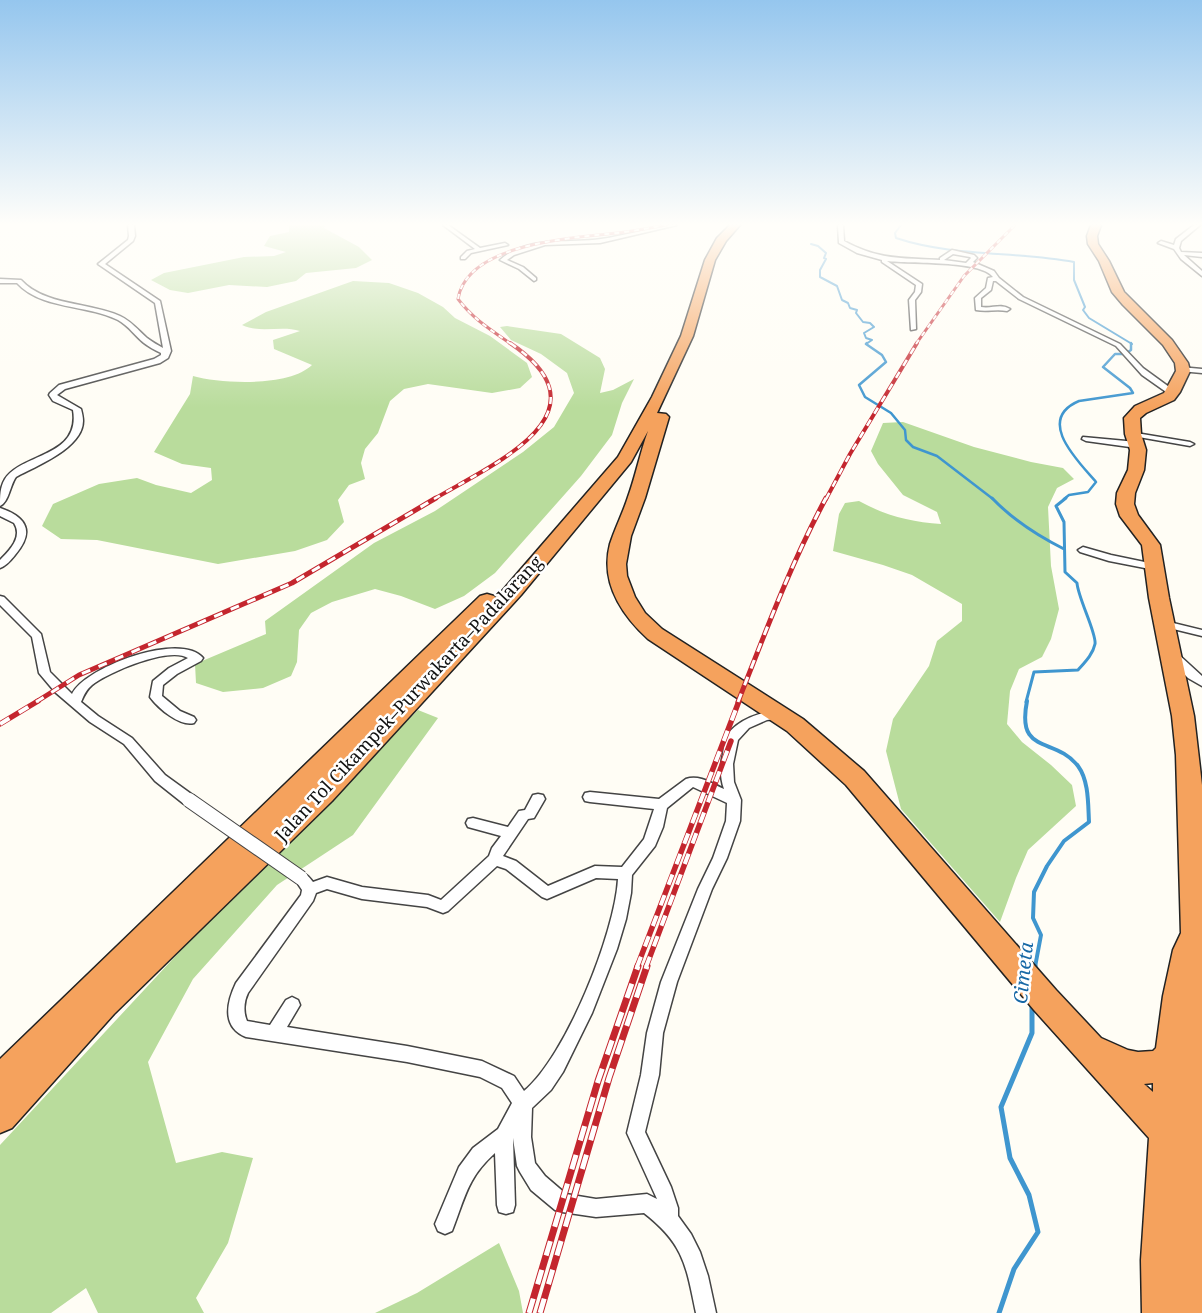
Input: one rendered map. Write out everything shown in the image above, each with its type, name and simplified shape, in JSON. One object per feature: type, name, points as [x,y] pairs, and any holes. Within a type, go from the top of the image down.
[{"type":"highway","name":"Jalan Tol Cikampek–Purwakarta–Padalarang","points":[[0,1116],[103,1004],[323,794],[514,591],[625,459],[660,397],[671,349],[692,286]]},
{"type":"highway","name":"Jalan Tol Cikampek–Purwakarta–Padalarang","points":[[0,1081],[509,578],[570,508],[626,432],[671,349],[687,336],[702,286]]},
{"type":"highway","points":[[1116,286],[1121,296],[1161,334],[1183,369],[1183,373],[1172,392],[1159,402],[1142,408],[1134,414],[1131,422],[1138,450],[1136,470],[1126,493],[1125,504],[1129,516],[1151,545],[1164,624],[1172,655],[1188,754],[1195,934],[1199,955],[1187,1162],[1193,1275],[1184,1313]]},
{"type":"highway","points":[[671,349],[678,375],[653,437],[639,492],[618,552],[618,581],[631,610],[640,622],[654,634],[780,715],[817,743],[855,778],[1045,1000],[1166,1131],[1187,1162]]},
{"type":"highway","points":[[1161,1313],[1159,1260],[1171,1055],[1186,950],[1195,934]]},
{"type":"highway","points":[[1080,1038],[1108,1057],[1136,1068],[1159,1067],[1171,1055]]},
{"type":"street","points":[[24,286],[28,291],[47,299],[98,310],[119,318],[129,324],[146,341],[164,352],[165,356]]},
{"type":"street","points":[[0,503],[8,481],[13,475],[63,448],[78,430],[80,422],[77,409],[56,399],[53,395],[57,390],[69,384],[157,360],[165,356],[167,348],[163,336],[163,322],[158,302],[134,286]]},
{"type":"street","points":[[913,329],[912,300],[918,292],[919,286]]},
{"type":"street","points":[[989,286],[989,289],[981,292],[978,296],[978,309],[987,310],[996,307],[1007,310]]},
{"type":"street","points":[[1006,286],[1021,298],[1118,345],[1126,352],[1136,366],[1154,381],[1172,392]]},
{"type":"street","points":[[1183,369],[1202,371]]},
{"type":"street","points":[[1086,439],[1135,439],[1190,444]]},
{"type":"street","points":[[0,512],[16,520],[21,526],[22,533],[18,547],[0,565]]},
{"type":"street","points":[[1083,550],[1109,558],[1155,567]]},
{"type":"street","points":[[0,599],[37,636],[45,673],[59,689],[94,719],[128,741],[160,778],[305,884],[310,894],[304,905],[250,976],[237,998],[236,1016],[242,1026],[246,1029],[407,1054],[482,1069],[508,1082],[523,1104],[522,1137],[526,1166],[538,1183],[562,1203],[596,1208],[647,1203],[669,1220],[687,1245],[697,1271],[706,1313]]},
{"type":"street","points":[[1164,624],[1202,633]]},
{"type":"street","points":[[75,703],[80,689],[89,681],[104,673],[145,657],[171,652],[186,652],[196,658],[172,671],[157,684],[156,697],[172,711],[190,720]]},
{"type":"street","points":[[1172,655],[1202,682]]},
{"type":"street","points":[[669,1220],[668,1208],[662,1187],[649,1165],[636,1134],[650,1075],[655,1033],[669,982],[705,889],[720,858],[733,821],[734,800],[728,782],[727,764],[732,738],[745,725],[765,716],[780,715]]},
{"type":"street","points":[[445,1224],[461,1179],[470,1164],[483,1150],[504,1135],[523,1104],[545,1084],[565,1052],[590,998],[616,930],[626,884],[625,873],[651,843],[655,835],[661,806],[691,782],[699,782],[734,800]]},
{"type":"street","points":[[590,797],[612,801],[643,800],[661,806]]},
{"type":"street","points":[[305,884],[327,883],[362,893],[428,901],[443,907],[495,859],[497,852],[524,815],[529,814],[538,799]]},
{"type":"street","points":[[473,823],[512,833]]},
{"type":"street","points":[[495,859],[511,865],[547,894],[595,872],[625,873]]},
{"type":"street","points":[[274,1034],[292,1005]]},
{"type":"street","points":[[504,1135],[506,1205]]},
{"type":"green space","points":[[163,286],[222,286],[188,293],[170,290]]},
{"type":"green space","points":[[338,286],[398,286],[418,293],[443,307],[455,318],[490,336],[527,363],[532,377],[520,388],[492,393],[428,384],[404,389],[390,401],[378,433],[365,449],[361,463],[365,479],[349,485],[338,500],[344,522],[327,540],[295,551],[218,564],[97,540],[61,539],[42,526],[53,504],[99,484],[137,478],[156,485],[191,493],[212,480],[211,468],[182,464],[154,452],[190,394],[193,376],[221,381],[255,382],[288,377],[312,365],[274,349],[273,340],[300,331],[293,329],[256,329],[242,325],[266,312]]},
{"type":"green space","points":[[507,326],[561,334],[600,358],[605,369],[600,393],[613,390],[634,379],[622,403],[612,435],[581,476],[495,573],[464,596],[435,609],[401,596],[375,589],[332,602],[311,613],[299,630],[297,662],[291,676],[263,688],[223,692],[196,683],[195,664],[266,634],[265,621],[374,543],[435,511],[523,452],[554,427],[574,393],[567,373],[541,354],[511,340],[500,327]]},
{"type":"green space","points":[[903,422],[974,447],[1031,462],[1063,468],[1074,479],[1057,488],[1048,507],[1051,566],[1059,609],[1051,639],[1042,657],[1019,669],[1010,691],[1007,724],[1022,742],[1072,785],[1076,806],[1028,850],[1000,922],[901,809],[886,751],[893,719],[929,666],[937,641],[962,621],[962,604],[912,575],[833,551],[839,514],[845,503],[859,501],[879,511],[899,517],[919,522],[941,524],[937,512],[903,495],[878,464],[871,451],[883,423]]},
{"type":"green space","points":[[418,710],[438,718],[353,835],[277,885],[193,979],[148,1062],[176,1163],[222,1152],[253,1158],[228,1243],[196,1298],[204,1313],[98,1313],[86,1288],[51,1313],[0,1313],[0,1145],[236,891]]},
{"type":"green space","points":[[499,1243],[519,1291],[523,1313],[375,1313],[417,1293]]},
{"type":"waterway","points":[[837,286],[842,300],[848,303],[850,308],[857,310],[856,313],[863,322],[870,323],[874,327],[864,333],[866,338],[872,340],[866,344]]},
{"type":"waterway","name":"Cimeta","points":[[1077,286],[1085,307],[1083,310],[1089,318],[1131,343]]},
{"type":"waterway","name":"Cimeta","points":[[1064,499],[1069,495],[1088,492],[1096,482],[1080,464],[1065,442],[1060,430],[1060,419],[1066,409],[1079,401],[1133,393],[1130,388],[1103,367],[1115,354],[1125,354],[1131,350],[1131,343]]},
{"type":"waterway","points":[[866,344],[882,355],[886,362],[859,385],[865,397],[891,413],[905,430],[906,440],[913,447],[937,456],[993,499]]},
{"type":"waterway","points":[[992,498],[1025,526],[1064,549]]},
{"type":"waterway","name":"Cimeta","points":[[1026,702],[1034,672],[1078,670],[1091,655],[1095,644],[1077,583],[1065,572],[1064,522],[1056,506],[1066,498]]},
{"type":"waterway","name":"Cimeta","points":[[1027,701],[1025,718],[1027,730],[1032,738],[1069,757],[1082,772],[1087,793],[1089,822],[1064,841],[1047,866],[1034,892],[1033,918],[1041,935],[1035,967]]},
{"type":"waterway","name":"Cimeta","points":[[1034,970],[1035,966]]},
{"type":"waterway","name":"Cimeta","points":[[999,1313],[1014,1269],[1038,1232],[1029,1195],[1010,1158],[1001,1107],[1032,1033],[1032,1006]]},
{"type":"railway","points":[[463,286],[458,299],[476,318],[511,344]]},
{"type":"railway","points":[[916,344],[957,286]]},
{"type":"railway","points":[[434,499],[511,453],[533,434],[547,414],[550,392],[539,368],[510,343]]},
{"type":"railway","points":[[826,499],[850,454],[917,343]]},
{"type":"railway","points":[[36,702],[79,675],[292,583],[436,498]]},
{"type":"railway","points":[[738,702],[768,624],[826,498]]},
{"type":"railway","points":[[0,724],[38,701]]},
{"type":"railway","points":[[637,967],[739,701]]},
{"type":"railway","points":[[646,967],[731,741]]},
{"type":"railway","points":[[529,1313],[598,1081],[638,966]]},
{"type":"railway","points":[[540,1313],[609,1078],[647,966]]}]
